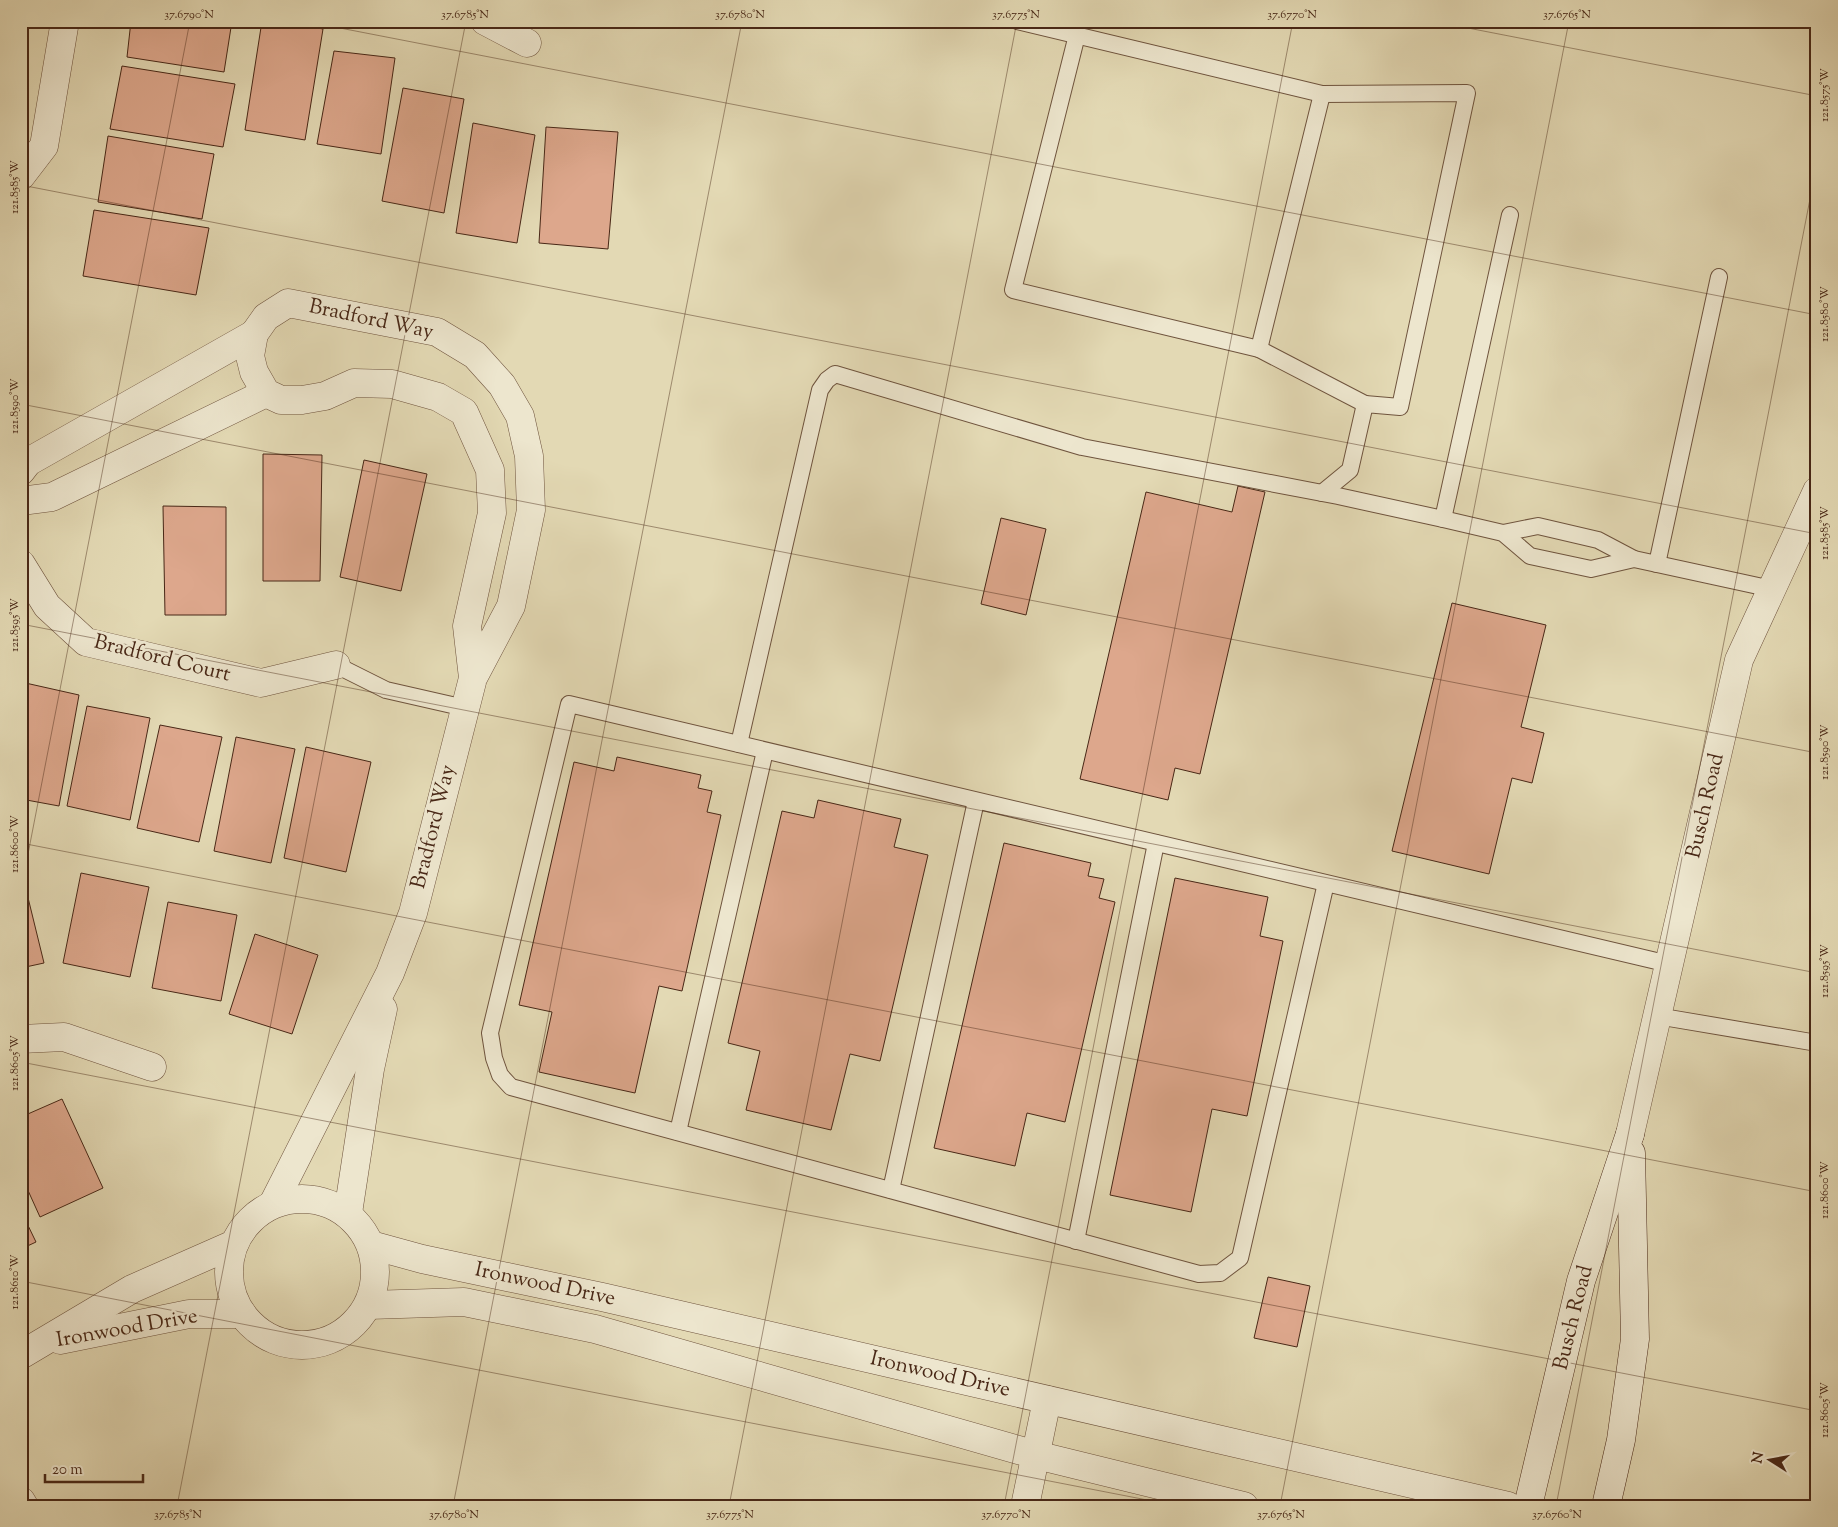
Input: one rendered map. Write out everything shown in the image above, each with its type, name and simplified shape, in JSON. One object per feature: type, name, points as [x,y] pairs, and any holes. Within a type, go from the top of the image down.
[{"type":"street","points":[[21,176],[44,146],[65,21]]},
{"type":"street","points":[[485,21],[527,43]]},
{"type":"street","name":"Bradford Way","points":[[274,1204],[390,973],[413,913],[473,678],[511,606],[531,510],[529,456],[520,416],[502,385],[475,355],[438,332],[288,303],[266,316],[254,334],[250,356],[254,372],[266,393],[281,400],[302,400],[325,396],[354,383],[392,384],[438,398],[464,412],[490,470],[492,504],[492,513],[467,626],[473,678]]},
{"type":"street","name":"Bradford Way","points":[[21,471],[28,462],[254,334]]},
{"type":"street","points":[[21,501],[52,497],[266,393]]},
{"type":"street","name":"Busch Road","points":[[1528,1506],[1581,1281],[1630,1134],[1739,660],[1817,491]]},
{"type":"street","name":"Bradford Court","points":[[21,564],[47,606],[86,642],[260,683],[336,665]]},
{"type":"street","name":"Bradford Way","points":[[348,1213],[370,1069],[390,973]]},
{"type":"street","points":[[21,1039],[64,1037],[152,1067]]},
{"type":"street","name":"Busch Road","points":[[1606,1506],[1622,1440],[1634,1339],[1630,1134]]},
{"type":"street","points":[[292,1198],[310,1198],[330,1203],[348,1213],[362,1228],[371,1245],[376,1265],[375,1285],[368,1305],[357,1321],[341,1334],[323,1343],[303,1346],[283,1343],[267,1337],[242,1314],[234,1298],[230,1282],[230,1263],[234,1244],[244,1227],[257,1214],[274,1204],[292,1198]]},
{"type":"street","name":"Ironwood Drive","points":[[31,1350],[132,1289],[234,1244]]},
{"type":"street","name":"Ironwood Drive","points":[[371,1245],[422,1259],[612,1300],[1508,1506]]},
{"type":"street","name":"Ironwood Drive","points":[[368,1305],[464,1302],[595,1329],[1036,1455],[1230,1504]]},
{"type":"street","name":"Ironwood Drive","points":[[31,1350],[189,1314],[242,1314]]},
{"type":"street","points":[[1025,1506],[1047,1400]]},
{"type":"street","points":[[21,1501],[24,1506]]},
{"type":"lane","points":[[1017,21],[1077,35],[1322,94],[1467,93],[1400,407],[1365,404],[1260,349],[1013,290],[1077,35]]},
{"type":"lane","points":[[1260,349],[1322,94]]},
{"type":"lane","points":[[1443,519],[1510,215]]},
{"type":"lane","points":[[1657,564],[1718,277]]},
{"type":"lane","points":[[740,744],[820,390],[827,380],[835,374],[1082,447],[1322,493],[1503,533],[1538,526],[1598,540],[1634,559],[1772,589]]},
{"type":"lane","points":[[1322,493],[1350,470],[1365,404]]},
{"type":"lane","points":[[1503,533],[1530,556],[1591,569],[1634,559]]},
{"type":"lane","points":[[336,665],[386,690],[465,708]]},
{"type":"lane","points":[[1326,883],[1240,1258],[1220,1274],[1199,1274],[511,1087],[500,1076],[494,1058],[490,1033],[569,704],[1669,964]]},
{"type":"lane","points":[[678,1132],[765,751]]},
{"type":"lane","points":[[892,1190],[976,801]]},
{"type":"lane","points":[[1076,1241],[1156,843]]},
{"type":"lane","points":[[1657,1016],[1817,1043]]},
{"type":"building","points":[[131,21],[232,21],[224,72],[127,57]]},
{"type":"building","points":[[262,21],[280,21],[323,29],[305,140],[245,130]]},
{"type":"building","points":[[334,51],[395,58],[381,154],[317,144]]},
{"type":"building","points":[[122,66],[235,84],[223,147],[110,129]]},
{"type":"building","points":[[403,88],[464,99],[444,213],[382,201]]},
{"type":"building","points":[[473,123],[535,135],[517,243],[456,233]]},
{"type":"building","points":[[546,127],[618,132],[608,249],[539,243]]},
{"type":"building","points":[[108,136],[214,154],[202,219],[98,202]]},
{"type":"building","points":[[94,210],[209,228],[196,295],[83,276]]},
{"type":"building","points":[[263,454],[322,455],[320,581],[263,581]]},
{"type":"building","points":[[364,460],[427,474],[401,591],[340,577]]},
{"type":"building","points":[[1238,486],[1265,492],[1200,774],[1175,768],[1168,800],[1080,779],[1146,492],[1232,512]]},
{"type":"building","points":[[163,506],[226,507],[226,615],[165,615]]},
{"type":"building","points":[[1001,518],[1046,529],[1026,615],[981,604]]},
{"type":"building","points":[[1452,603],[1546,625],[1521,727],[1544,733],[1532,783],[1512,778],[1489,874],[1392,851]]},
{"type":"building","points":[[21,682],[79,695],[59,806],[21,799]]},
{"type":"building","points":[[87,706],[150,718],[130,820],[67,806]]},
{"type":"building","points":[[160,725],[222,737],[199,842],[137,828]]},
{"type":"building","points":[[236,737],[295,749],[271,863],[214,851]]},
{"type":"building","points":[[306,747],[371,762],[346,872],[284,858]]},
{"type":"building","points":[[617,757],[701,775],[698,788],[712,791],[707,812],[721,815],[682,991],[659,986],[635,1093],[539,1072],[552,1012],[519,1005],[574,762],[614,771]]},
{"type":"building","points":[[818,800],[901,819],[894,847],[928,855],[880,1061],[850,1054],[831,1130],[746,1110],[760,1051],[728,1043],[782,811],[814,818]]},
{"type":"building","points":[[1004,843],[1091,863],[1088,876],[1104,879],[1099,898],[1115,902],[1065,1122],[1027,1113],[1015,1166],[934,1148]]},
{"type":"building","points":[[21,869],[44,963],[21,968]]},
{"type":"building","points":[[81,873],[149,887],[130,977],[63,963]]},
{"type":"building","points":[[1175,878],[1268,897],[1260,936],[1283,941],[1247,1116],[1212,1109],[1191,1212],[1110,1195]]},
{"type":"building","points":[[168,902],[237,915],[221,1001],[152,988]]},
{"type":"building","points":[[255,934],[318,955],[292,1034],[229,1014]]},
{"type":"building","points":[[62,1099],[103,1188],[40,1217],[21,1175],[21,1136],[26,1134],[21,1124],[21,1117]]},
{"type":"building","points":[[21,1211],[36,1242],[21,1249]]},
{"type":"building","points":[[1268,1277],[1310,1286],[1297,1347],[1254,1338]]}]
